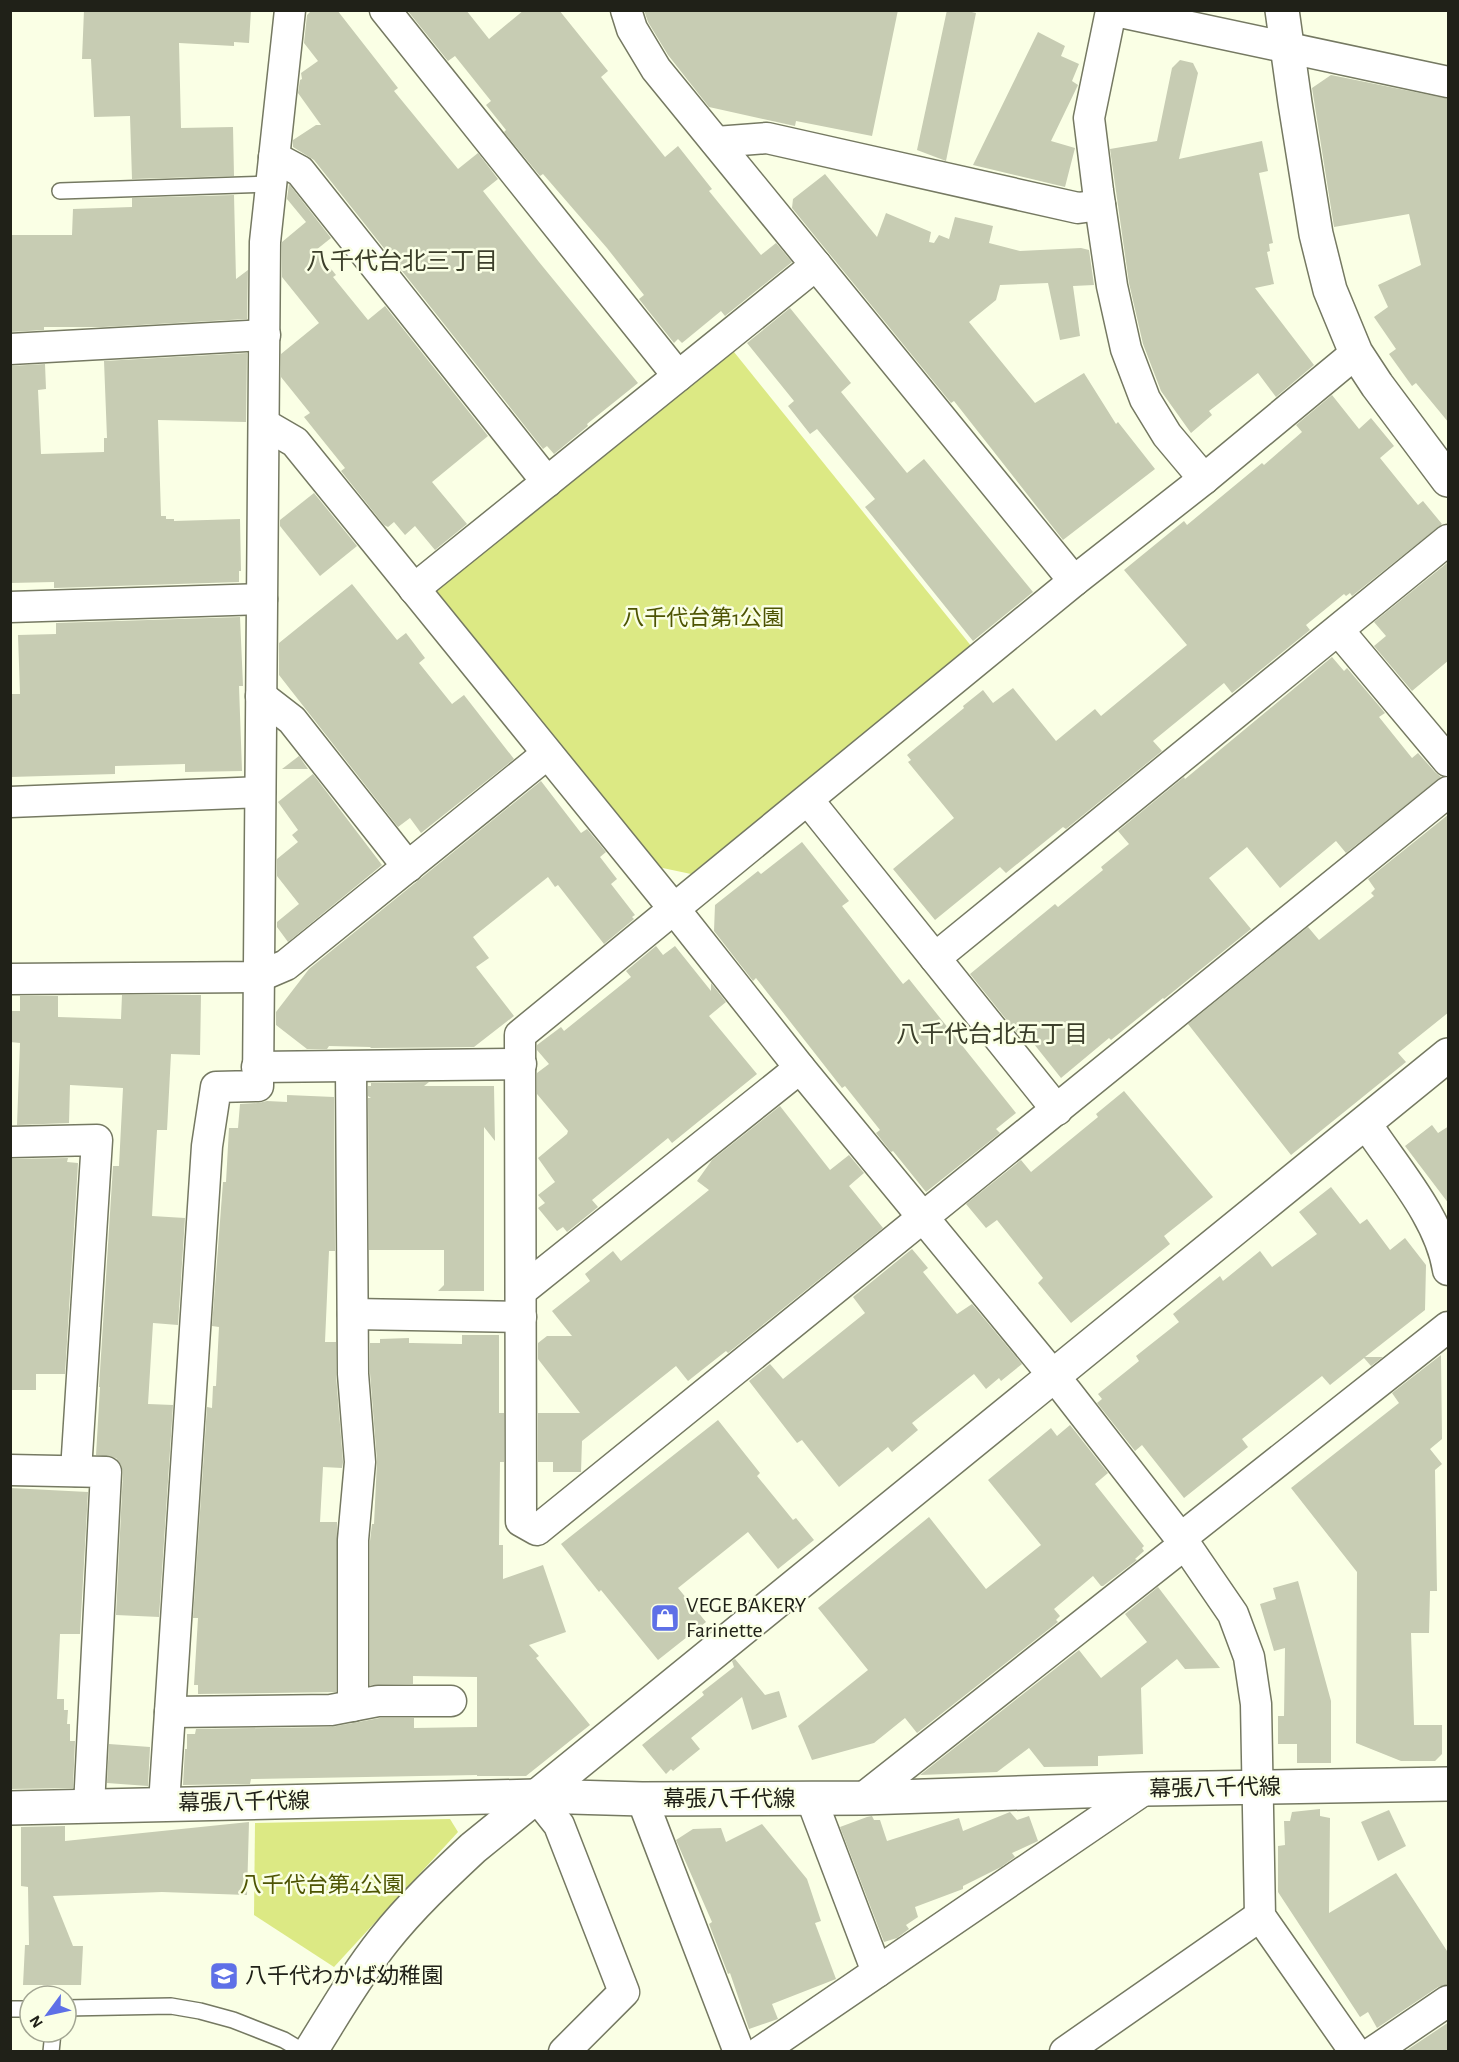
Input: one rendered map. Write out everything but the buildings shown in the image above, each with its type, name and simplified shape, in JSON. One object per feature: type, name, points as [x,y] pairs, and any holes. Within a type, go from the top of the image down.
[{"type":"street","points":[[164,1804],[207,1146],[216,1087],[258,1086],[265,242],[290,10]]},
{"type":"street","points":[[385,10],[678,376]]},
{"type":"street","points":[[626,10],[632,29],[656,69],[1074,581]]},
{"type":"street","points":[[1204,479],[1167,435],[1146,399],[1126,349],[1112,286],[1089,118],[1111,10],[1287,48],[1400,65],[1449,82]]},
{"type":"street","points":[[1282,10],[1316,234],[1330,290],[1356,353],[1377,385],[1449,480]]},
{"type":"street","points":[[716,142],[767,138],[1078,208],[1100,205]]},
{"type":"street","points":[[273,170],[300,171],[547,482]]},
{"type":"street","points":[[414,589],[816,265]]},
{"type":"street","points":[[10,349],[265,335]]},
{"type":"street","points":[[1356,353],[520,1035],[521,1521],[537,1530],[1449,792]]},
{"type":"street","points":[[264,424],[295,442],[675,910],[800,1068],[1053,1376],[1183,1541],[1233,1614],[1249,1657],[1256,1704],[1260,1916],[1355,2052]]},
{"type":"street","points":[[935,958],[1449,540]]},
{"type":"street","points":[[10,607],[262,599]]},
{"type":"street","points":[[1339,631],[1449,761]]},
{"type":"street","points":[[261,696],[292,720],[408,867]]},
{"type":"street","points":[[10,979],[258,977],[286,965],[547,754]]},
{"type":"street","points":[[10,802],[260,792]]},
{"type":"street","points":[[808,800],[1057,1110]]},
{"type":"street","points":[[310,2052],[344,1995],[384,1940],[427,1892],[464,1857],[1449,1054]]},
{"type":"street","points":[[258,1067],[521,1064]]},
{"type":"street","points":[[351,1066],[353,1374],[360,1462],[353,1540],[353,1706]]},
{"type":"street","points":[[353,1314],[521,1304],[800,1068]]},
{"type":"street","points":[[1365,1122],[1430,1218],[1449,1270]]},
{"type":"street","points":[[10,1142],[97,1140],[76,1471]]},
{"type":"street","points":[[863,1798],[1449,1327]]},
{"type":"street","points":[[10,1470],[106,1472],[89,1806]]},
{"type":"street","points":[[170,1712],[331,1710],[378,1701],[451,1701]]},
{"type":"street","name":"幕張八千代線","points":[[10,1808],[536,1796],[642,1799],[863,1798],[1145,1789],[1449,1784]]},
{"type":"street","points":[[760,2052],[1145,1789]]},
{"type":"street","points":[[536,1796],[559,1825],[624,1992],[564,2052]]},
{"type":"street","points":[[811,1798],[877,1972]]},
{"type":"street","points":[[642,1799],[739,2052]]},
{"type":"street","points":[[1065,2052],[1260,1916]]},
{"type":"street","points":[[1373,2052],[1449,2001]]},
{"type":"lane","points":[[60,191],[273,170]]},
{"type":"lane","points":[[78,2008],[171,2006],[200,2011],[284,2040],[304,2052]]},
{"type":"green space","name":"八千代台第1公園","points":[[730,347],[972,647],[691,874],[658,867],[436,591]]},
{"type":"green space","name":"八千代台第4公園","points":[[450,1819],[458,1832],[334,1967],[254,1915],[255,1823]]},
{"type":"place","name":"VEGE BAKERY Farinette","points":[[665,1618]]},
{"type":"place","name":"八千代わかば幼稚園","points":[[224,1976]]},
{"type":"district","name":"八千代台北三丁目","points":[[402,262]]},
{"type":"district","name":"八千代台北五丁目","points":[[992,1035]]}]
